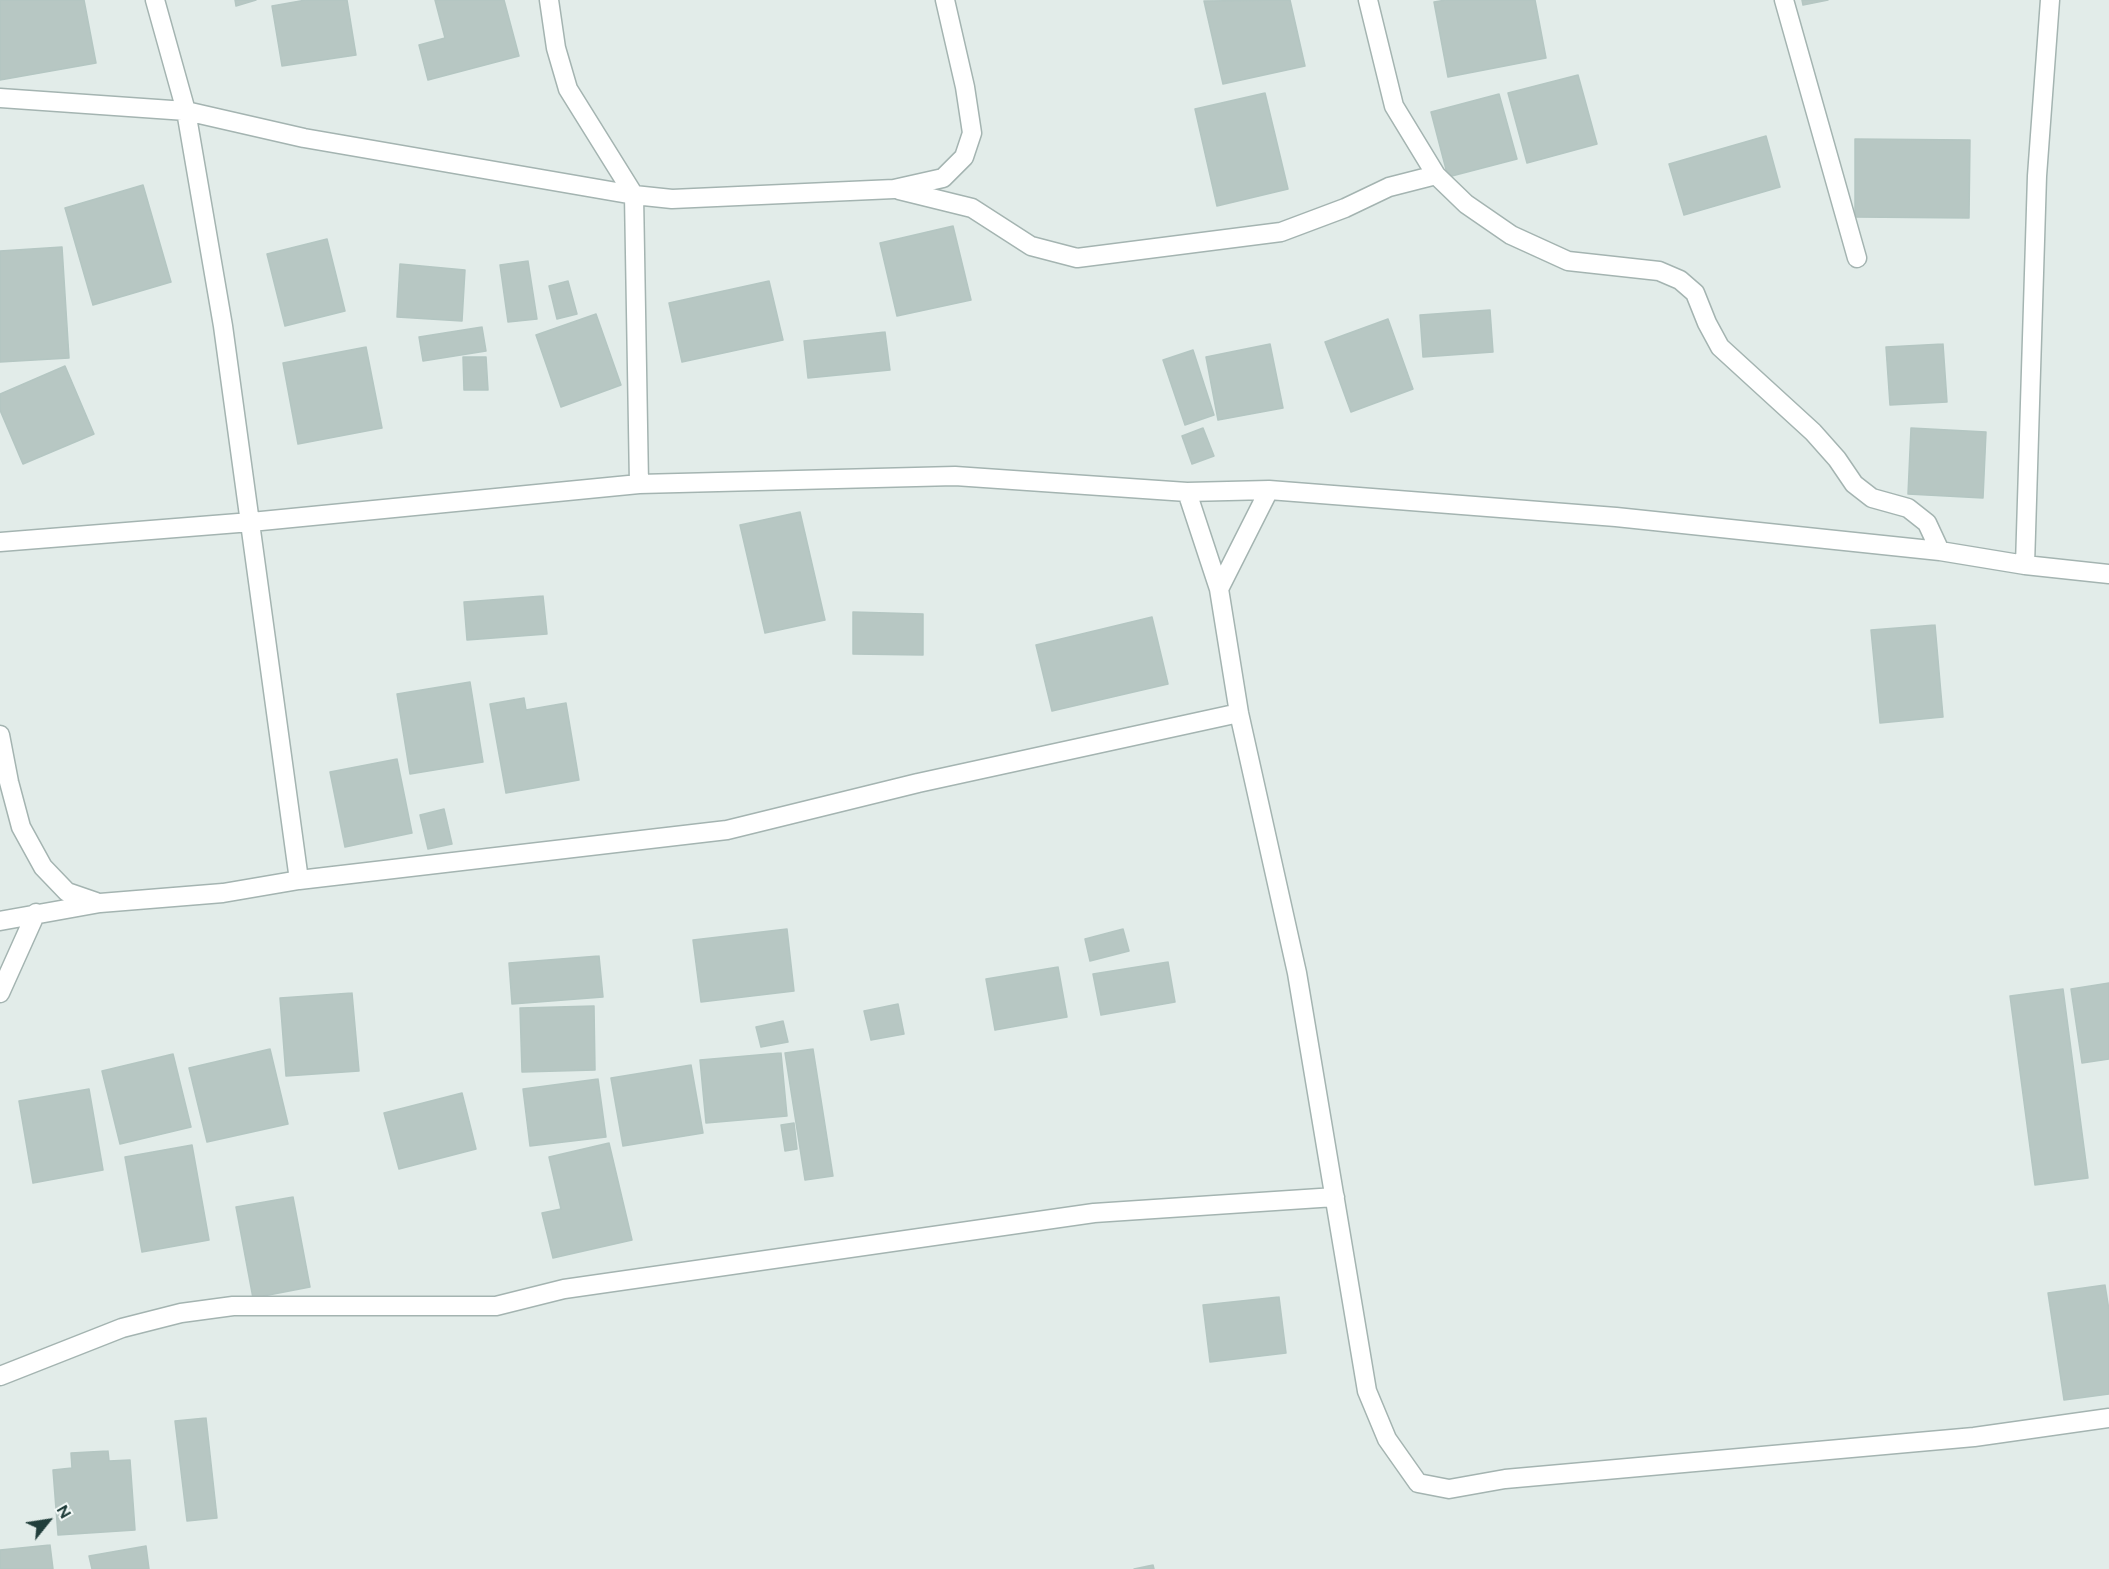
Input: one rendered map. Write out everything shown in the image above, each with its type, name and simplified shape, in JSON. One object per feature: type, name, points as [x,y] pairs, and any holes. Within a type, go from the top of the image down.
[{"type":"street","points":[[155,0],[186,111],[223,326],[299,880]]},
{"type":"street","points":[[549,0],[556,48],[568,89],[634,195],[639,484]]},
{"type":"street","points":[[0,98],[186,111],[304,138],[634,195],[672,199],[894,189],[944,178],[964,157],[972,133],[965,87],[945,0]]},
{"type":"street","points":[[1368,0],[1394,106],[1436,175],[1466,204],[1511,235],[1568,261],[1659,271],[1680,280],[1695,293],[1720,347],[1813,432],[1837,459],[1854,484],[1872,498],[1908,508],[1927,523],[1940,551]]},
{"type":"street","points":[[1784,0],[1857,258]]},
{"type":"street","points":[[2025,565],[2037,176],[2050,0]]},
{"type":"street","points":[[894,189],[972,207],[1031,246],[1077,258],[1281,232],[1345,208],[1389,188],[1436,175]]},
{"type":"street","points":[[0,542],[251,522],[639,484],[955,476],[1187,492],[1269,490],[1617,517],[1940,551],[2025,565],[2109,574]]},
{"type":"street","points":[[1219,590],[1269,490]]},
{"type":"street","points":[[1187,492],[1219,590],[1239,713],[1297,973],[1366,1391],[1387,1438],[1418,1483],[1449,1489],[1516,1478],[1974,1437],[2109,1418]]},
{"type":"street","points":[[0,921],[100,903],[223,893],[299,880],[727,830],[918,783],[1239,713]]},
{"type":"street","points":[[0,735],[21,826],[43,867],[67,892],[100,903]]},
{"type":"street","points":[[0,993],[36,913]]},
{"type":"street","points":[[0,1376],[122,1328],[181,1313],[232,1306],[496,1306],[564,1290],[1094,1213],[1335,1197]]},
{"type":"building","points":[[0,0],[84,0],[96,63],[0,80]]},
{"type":"building","points":[[235,0],[256,0],[236,6]]},
{"type":"building","points":[[306,0],[347,0],[356,55],[282,66],[272,6]]},
{"type":"building","points":[[435,0],[504,0],[519,56],[428,80],[419,45],[445,38]]},
{"type":"building","points":[[1290,0],[1305,66],[1223,84],[1204,1]]},
{"type":"building","points":[[1535,0],[1546,58],[1448,77],[1434,2]]},
{"type":"building","points":[[1802,0],[1828,0],[1803,5]]},
{"type":"building","points":[[1578,75],[1597,144],[1527,163],[1508,93]]},
{"type":"building","points":[[1265,93],[1288,189],[1217,206],[1195,109]]},
{"type":"building","points":[[1499,94],[1517,159],[1448,177],[1431,112]]},
{"type":"building","points":[[1766,136],[1780,187],[1684,215],[1669,164]]},
{"type":"building","points":[[1855,139],[1970,140],[1969,218],[1855,217]]},
{"type":"building","points":[[143,185],[171,282],[93,305],[65,208]]},
{"type":"building","points":[[953,226],[971,300],[897,316],[880,243]]},
{"type":"building","points":[[327,239],[345,311],[285,326],[267,254]]},
{"type":"building","points":[[62,247],[69,358],[0,362],[0,251]]},
{"type":"building","points":[[528,261],[537,319],[508,322],[500,265]]},
{"type":"building","points":[[400,264],[465,270],[462,321],[397,317]]},
{"type":"building","points":[[568,281],[577,314],[557,319],[549,286]]},
{"type":"building","points":[[769,281],[783,340],[682,362],[669,303]]},
{"type":"building","points":[[1490,310],[1493,352],[1423,357],[1420,315]]},
{"type":"building","points":[[596,314],[621,385],[561,407],[536,335]]},
{"type":"building","points":[[1388,319],[1413,389],[1351,412],[1325,342]]},
{"type":"building","points":[[482,327],[486,351],[423,361],[419,337]]},
{"type":"building","points":[[885,332],[890,370],[808,378],[804,341]]},
{"type":"building","points":[[1270,344],[1283,408],[1218,420],[1206,357]]},
{"type":"building","points":[[1943,344],[1947,402],[1890,405],[1886,347]]},
{"type":"building","points":[[366,347],[382,428],[298,444],[283,363]]},
{"type":"building","points":[[1193,350],[1214,415],[1185,425],[1163,360]]},
{"type":"building","points":[[463,357],[486,357],[488,390],[464,390]]},
{"type":"building","points":[[65,366],[94,434],[23,464],[0,410],[0,394]]},
{"type":"building","points":[[1203,428],[1214,456],[1192,464],[1182,436]]},
{"type":"building","points":[[1911,428],[1986,432],[1983,498],[1908,494]]},
{"type":"building","points":[[800,512],[825,620],[765,633],[740,525]]},
{"type":"building","points":[[543,596],[547,634],[467,640],[464,602]]},
{"type":"building","points":[[853,612],[923,614],[923,655],[853,654]]},
{"type":"building","points":[[1152,617],[1168,684],[1052,711],[1036,645]]},
{"type":"building","points":[[1935,625],[1943,717],[1880,723],[1871,630]]},
{"type":"building","points":[[470,682],[483,762],[410,774],[397,694]]},
{"type":"building","points":[[524,698],[526,710],[566,703],[579,780],[506,793],[490,704]]},
{"type":"building","points":[[397,759],[412,833],[345,847],[330,772]]},
{"type":"building","points":[[444,809],[452,844],[428,849],[420,815]]},
{"type":"building","points":[[787,929],[794,991],[701,1002],[693,940]]},
{"type":"building","points":[[1123,929],[1129,951],[1090,961],[1085,939]]},
{"type":"building","points":[[599,956],[603,997],[512,1004],[509,963]]},
{"type":"building","points":[[1168,962],[1175,1002],[1101,1015],[1093,974]]},
{"type":"building","points":[[1058,967],[1067,1017],[995,1030],[986,979]]},
{"type":"building","points":[[2109,983],[2109,1059],[2082,1063],[2071,989]]},
{"type":"building","points":[[2063,989],[2088,1178],[2035,1185],[2010,996]]},
{"type":"building","points":[[352,993],[359,1071],[286,1076],[280,998]]},
{"type":"building","points":[[898,1004],[904,1034],[871,1040],[864,1011]]},
{"type":"building","points":[[594,1006],[595,1070],[522,1072],[520,1008]]},
{"type":"building","points":[[783,1021],[788,1042],[761,1047],[756,1027]]},
{"type":"building","points":[[270,1049],[288,1124],[207,1142],[189,1068]]},
{"type":"building","points":[[813,1049],[833,1176],[805,1180],[785,1053]]},
{"type":"building","points":[[781,1053],[787,1116],[706,1123],[700,1060]]},
{"type":"building","points":[[173,1054],[191,1127],[120,1144],[102,1071]]},
{"type":"building","points":[[691,1065],[703,1133],[623,1146],[611,1078]]},
{"type":"building","points":[[598,1079],[606,1137],[530,1146],[523,1089]]},
{"type":"building","points":[[89,1089],[103,1170],[33,1183],[19,1101]]},
{"type":"building","points":[[462,1093],[476,1149],[399,1169],[384,1113]]},
{"type":"building","points":[[794,1123],[797,1149],[785,1151],[781,1125]]},
{"type":"building","points":[[609,1143],[632,1240],[553,1258],[542,1213],[561,1209],[549,1157]]},
{"type":"building","points":[[192,1145],[209,1240],[142,1252],[125,1157]]},
{"type":"building","points":[[293,1197],[310,1287],[253,1298],[236,1207]]},
{"type":"building","points":[[2105,1285],[2109,1310],[2109,1394],[2064,1400],[2048,1293]]},
{"type":"building","points":[[1279,1297],[1286,1353],[1210,1362],[1203,1305]]},
{"type":"building","points":[[206,1418],[217,1518],[187,1521],[175,1421]]},
{"type":"building","points":[[108,1451],[109,1461],[130,1460],[135,1530],[58,1535],[53,1470],[72,1468],[71,1453]]},
{"type":"building","points":[[50,1545],[53,1569],[0,1569],[0,1550]]},
{"type":"building","points":[[146,1546],[149,1569],[92,1569],[89,1556]]},
{"type":"building","points":[[1153,1565],[1154,1569],[1134,1569]]}]
